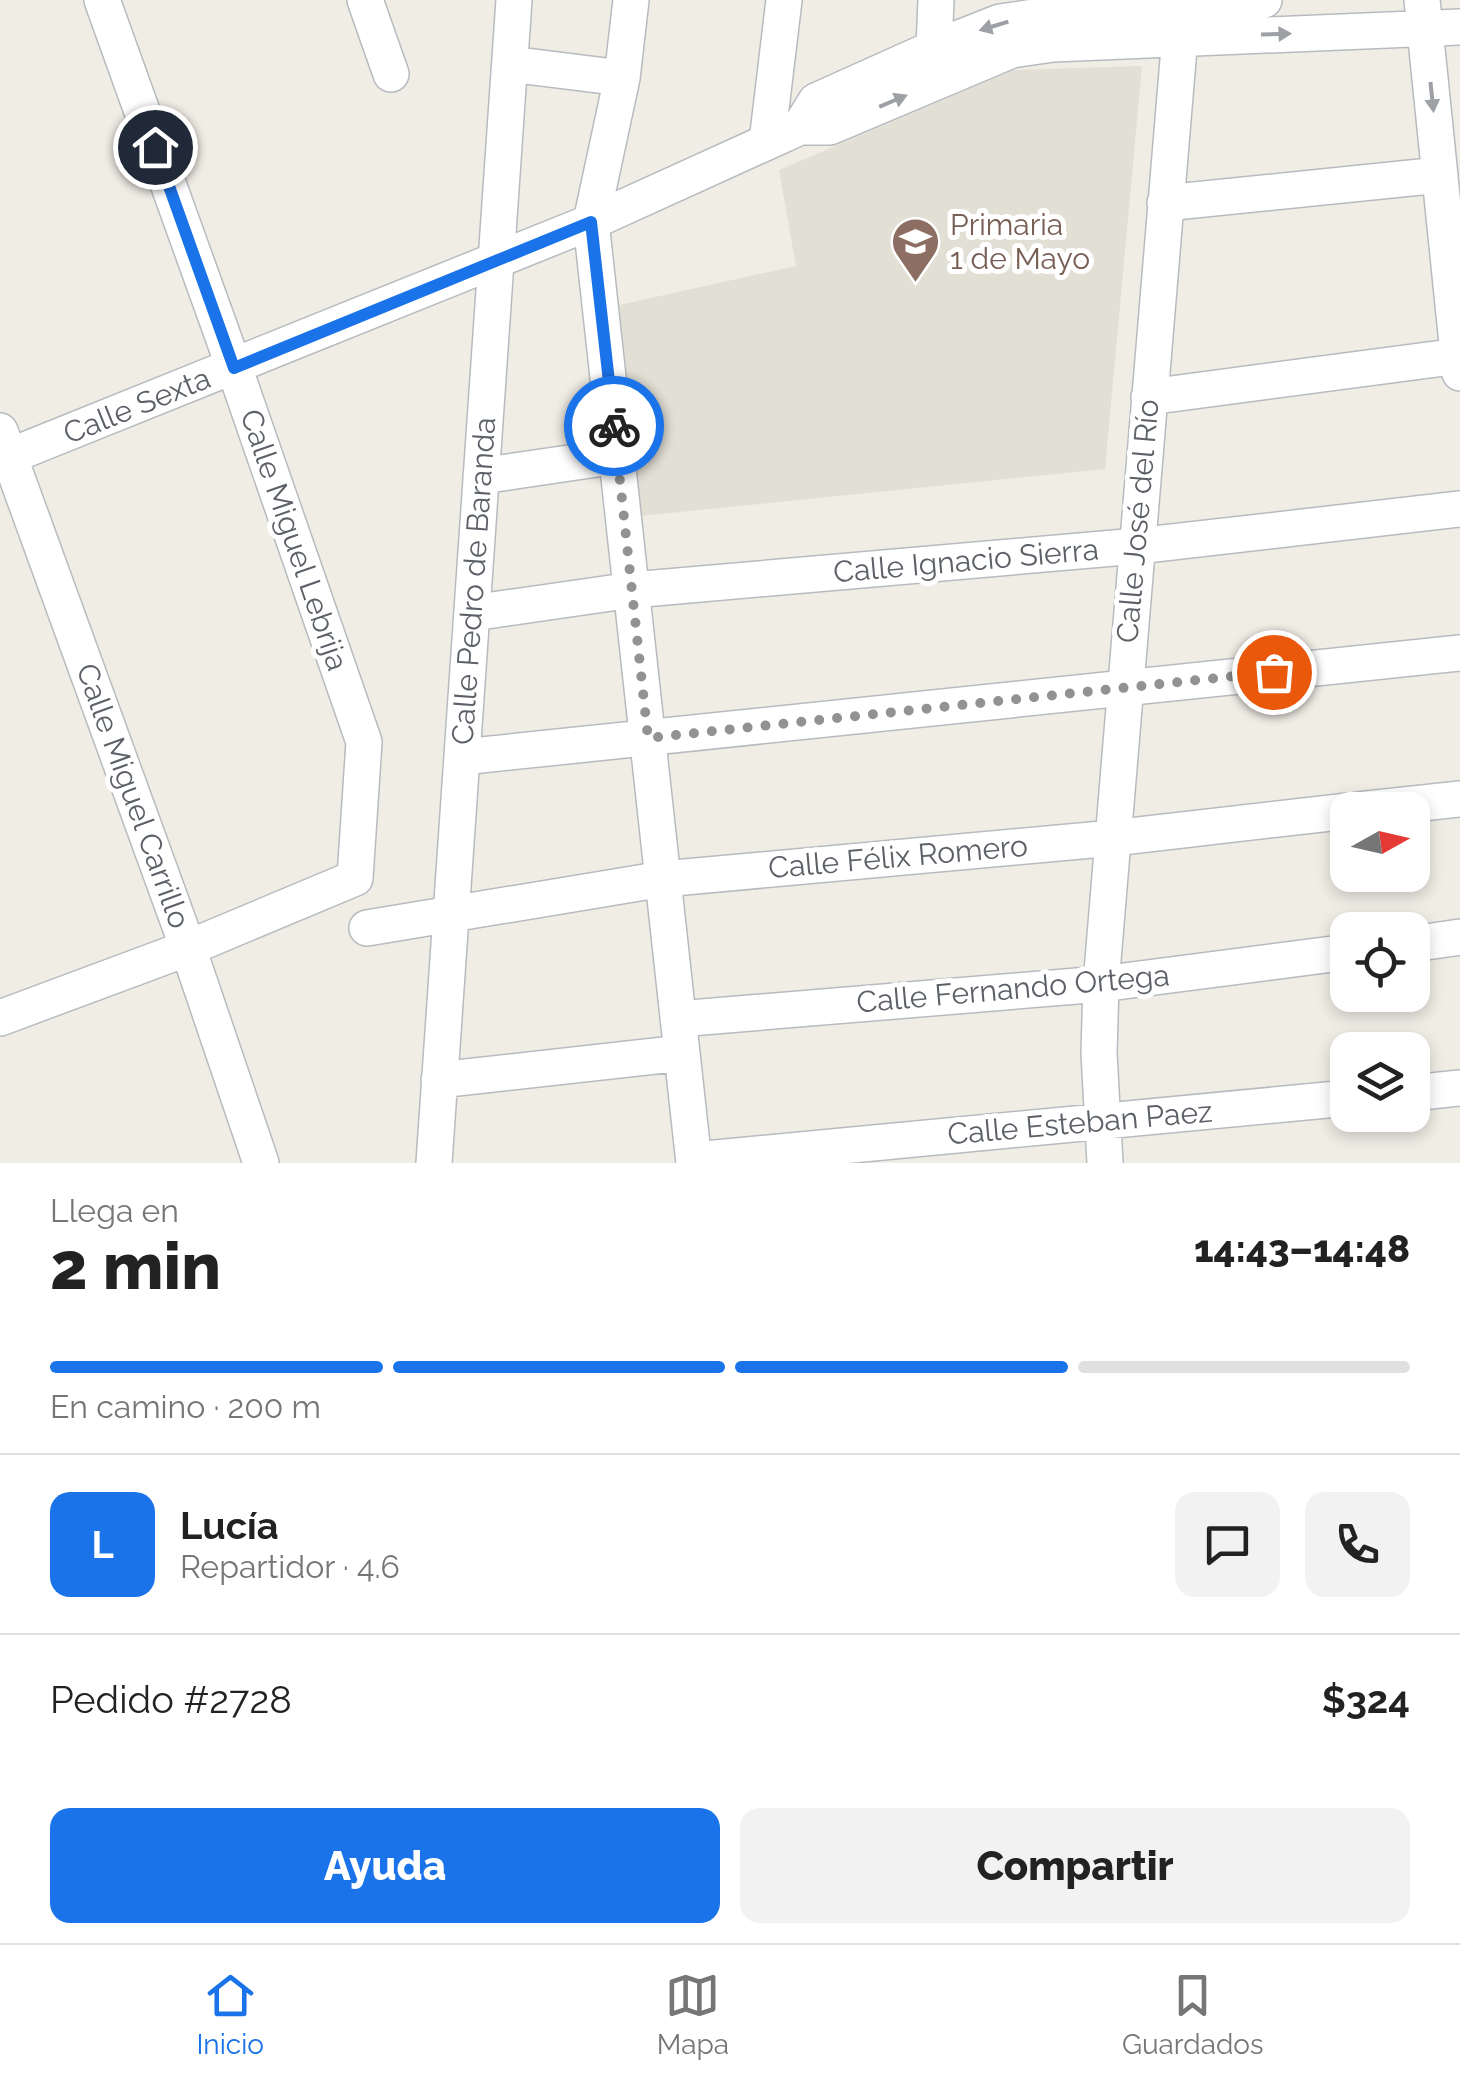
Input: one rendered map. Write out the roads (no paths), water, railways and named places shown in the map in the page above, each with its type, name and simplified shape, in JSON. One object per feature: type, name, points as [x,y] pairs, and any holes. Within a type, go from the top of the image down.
[{"type":"street","name":"Calle Miguel Lebrija","points":[[102,0],[364,742],[354,878],[188,948]]},
{"type":"street","points":[[365,0],[391,74]]},
{"type":"street","name":"Calle Pedro de Baranda","points":[[434,1163],[514,0]]},
{"type":"street","points":[[631,0],[622,78],[591,222],[694,1162]]},
{"type":"street","points":[[767,142],[784,0]]},
{"type":"street","points":[[934,48],[936,0]]},
{"type":"street","points":[[800,127],[830,127],[1012,50],[1264,0]]},
{"type":"street","points":[[800,127],[816,101],[934,48],[1000,22],[1075,6],[1182,14],[1424,14],[1460,23],[1458,0]]},
{"type":"street","name":"Calle José del Río","points":[[1105,1163],[1101,1120],[1101,984],[1182,14]]},
{"type":"street","points":[[1149,397],[1459,365],[1424,14]]},
{"type":"street","points":[[510,64],[622,78]]},
{"type":"street","name":"Calle Sexta","points":[[3,449],[234,368],[591,222],[800,127]]},
{"type":"street","points":[[1165,203],[1440,175]]},
{"type":"street","name":"Calle Miguel Carrillo","points":[[3,449],[188,948],[261,1163]]},
{"type":"street","points":[[481,476],[617,456]]},
{"type":"street","name":"Calle Ignacio Sierra","points":[[472,613],[632,590],[1137,546],[1460,508]]},
{"type":"street","points":[[462,757],[1460,653]]},
{"type":"street","points":[[1430,802],[1460,798]]},
{"type":"street","name":"Calle Félix Romero","points":[[368,928],[663,879],[1112,838],[1330,813]]},
{"type":"street","points":[[1430,941],[1460,937]]},
{"type":"street","points":[[0,1018],[188,948]]},
{"type":"street","name":"Calle Fernando Ortega","points":[[439,1080],[680,1036],[1330,954]]},
{"type":"street","points":[[1430,1090],[1460,1088]]},
{"type":"street","name":"Calle Esteban Paez","points":[[694,1162],[1330,1100]]},
{"type":"place","name":"Primaria 1 de Mayo","points":[[915,284]]}]
